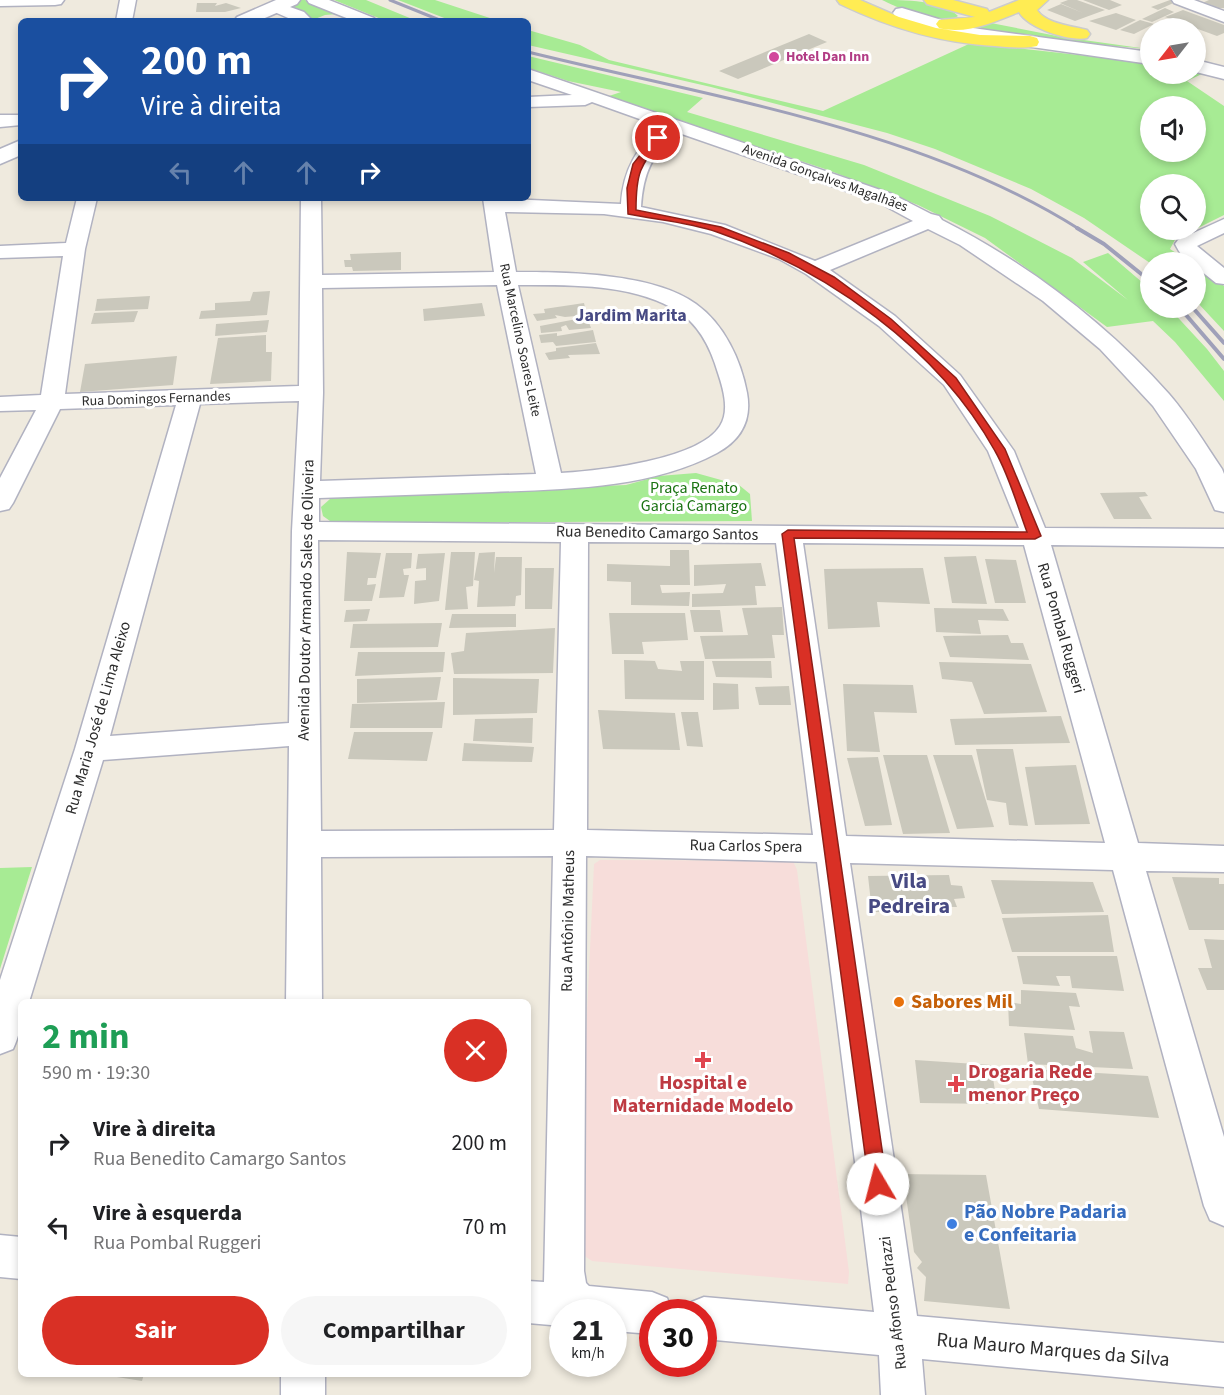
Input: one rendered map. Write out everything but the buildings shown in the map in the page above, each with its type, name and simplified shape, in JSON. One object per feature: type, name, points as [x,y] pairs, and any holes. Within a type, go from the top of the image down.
[{"type":"main road","points":[[0,1],[55,0]]},
{"type":"main road","points":[[846,0],[893,22],[938,34],[982,42],[1030,42]]},
{"type":"main road","points":[[872,0],[902,13],[963,32],[1140,55]]},
{"type":"main road","points":[[902,13],[952,25],[979,22],[993,8],[1037,0]]},
{"type":"main road","points":[[1037,0],[1028,8],[1031,17],[1081,34]]},
{"type":"main road","points":[[241,1],[255,10],[248,18]]},
{"type":"main road","points":[[941,1],[963,13],[961,21],[952,25]]},
{"type":"main road","points":[[941,1],[993,8],[1081,34],[1140,43]]},
{"type":"main road","points":[[249,18],[281,2]]},
{"type":"main road","points":[[1206,58],[1224,62]]},
{"type":"main road","points":[[1206,66],[1224,71]]},
{"type":"main road","points":[[0,158],[18,148]]},
{"type":"street","points":[[125,18],[128,0]]},
{"type":"street","points":[[315,0],[360,18]]},
{"type":"street","points":[[1180,0],[1224,16]]},
{"type":"street","points":[[281,2],[302,18]]},
{"type":"street","points":[[334,18],[351,18]]},
{"type":"street","name":"Avenida Gonçalves Magalhães","points":[[531,75],[885,198],[932,220],[968,241],[1051,296],[1108,344],[1162,401],[1209,469],[1224,504]]},
{"type":"street","points":[[558,101],[582,91]]},
{"type":"street","points":[[531,102],[614,102]]},
{"type":"street","points":[[0,121],[18,120]]},
{"type":"street","points":[[631,212],[632,188],[638,164],[658,138],[677,125]]},
{"type":"street","points":[[0,503],[52,402],[75,249],[86,201]]},
{"type":"street","name":"Avenida Doutor Armando Sales de Oliveira","points":[[304,999],[305,531],[311,393],[311,201]]},
{"type":"street","name":"Rua Pombal Ruggeri","points":[[494,202],[604,208],[631,212],[718,229],[786,255],[814,269],[887,321],[952,380],[1001,451],[1035,536],[1224,1206]]},
{"type":"street","name":"Rua Marcelino Soares Leite","points":[[494,202],[506,278],[550,481]]},
{"type":"street","points":[[814,269],[932,220]]},
{"type":"street","points":[[1224,225],[1185,244],[1190,254],[1224,278]]},
{"type":"street","points":[[0,252],[75,249]]},
{"type":"street","points":[[306,490],[550,481],[633,472],[665,465],[709,448],[726,435],[736,422],[738,409],[730,373],[714,335],[687,308],[651,292],[608,284],[548,278],[311,282]]},
{"type":"street","name":"Rua Domingos Fernandes","points":[[0,404],[311,393]]},
{"type":"street","name":"Rua Maria José de Lima Aleixo","points":[[0,1037],[91,749],[190,398]]},
{"type":"street","name":"Rua Benedito Camargo Santos","points":[[305,531],[1224,538]]},
{"type":"street","name":"Rua Antônio Matheus","points":[[572,1299],[566,1292],[563,1271],[574,532]]},
{"type":"street","name":"Rua Afonso Pedrazzi","points":[[788,534],[898,1336],[903,1395]]},
{"type":"street","points":[[91,749],[304,733]]},
{"type":"street","name":"Rua Carlos Spera","points":[[304,844],[570,843],[1224,859]]},
{"type":"street","points":[[0,1256],[18,1258]]},
{"type":"street","points":[[531,1302],[549,1303]]},
{"type":"street","name":"Rua Mauro Marques da Silva","points":[[717,1319],[1224,1365]]},
{"type":"street","points":[[303,1377],[303,1395]]},
{"type":"shaded area","name":"Hospital e Maternidade Modelo","points":[[600,860],[793,861],[797,870],[849,1272],[848,1284],[592,1261],[576,1250],[594,864]]},
{"type":"green space","points":[[296,0],[305,0],[337,14],[306,18],[286,5]]},
{"type":"green space","points":[[334,0],[366,0],[410,18],[379,18]]},
{"type":"green space","points":[[398,0],[435,0],[490,18],[444,18]]},
{"type":"green space","points":[[882,0],[933,4],[958,16],[941,21],[931,19]]},
{"type":"green space","points":[[991,23],[1062,37],[1140,48],[1048,40],[979,28]]},
{"type":"green space","points":[[531,31],[580,45],[609,60],[823,111],[971,43],[1140,62],[1140,84],[1191,84],[1224,106],[1224,215],[1206,224],[1206,174],[1140,174],[1140,240],[1175,240],[1170,249],[1175,252],[1140,252],[1140,256],[1084,218],[1031,189],[935,149],[887,133],[711,87],[531,46]]},
{"type":"green space","points":[[531,57],[703,98],[687,112],[864,165],[990,216],[1072,258],[1128,300],[1083,262],[1108,253],[1140,280],[1140,318],[1178,318],[1207,349],[1224,371],[1224,401],[1175,342],[1153,321],[1107,327],[985,238],[918,205],[828,170],[612,99],[609,96],[621,92],[568,81],[531,69]]},
{"type":"green space","points":[[1206,273],[1224,286],[1224,331],[1206,312]]},
{"type":"green space","name":"Praça Renato Garcia Camargo","points":[[696,473],[739,485],[750,494],[752,521],[353,523],[330,521],[323,516],[321,507],[330,499],[344,497],[626,485],[659,476]]},
{"type":"green space","points":[[32,867],[0,969],[0,868]]},
{"type":"railway","points":[[390,0],[435,18]]},
{"type":"railway","points":[[531,53],[740,101],[882,140],[951,165],[1017,194],[1079,229]]},
{"type":"railway","points":[[1077,228],[1104,244],[1140,273]]},
{"type":"railway","points":[[1189,318],[1224,359]]},
{"type":"railway","points":[[1202,318],[1224,343]]},
{"type":"place","name":"Hotel Dan Inn","points":[[774,57]]},
{"type":"place","name":"Sabores Mil","points":[[899,1002]]},
{"type":"place","name":"Hospital e Maternidade Modelo","points":[[703,1060]]},
{"type":"place","name":"Drogaria Rede menor Preço","points":[[956,1084]]},
{"type":"place","name":"Pão Nobre Padaria e Confeitaria","points":[[952,1224]]},
{"type":"district","name":"Jardim Marita","points":[[631,315]]},
{"type":"district","name":"Vila Pedreira","points":[[909,894]]},
{"type":"route","points":[[658,138],[638,164],[632,188],[631,212],[663,216],[718,229],[786,255],[830,279],[887,321],[952,380],[1001,451],[1035,536],[788,534],[878,1184]]}]
